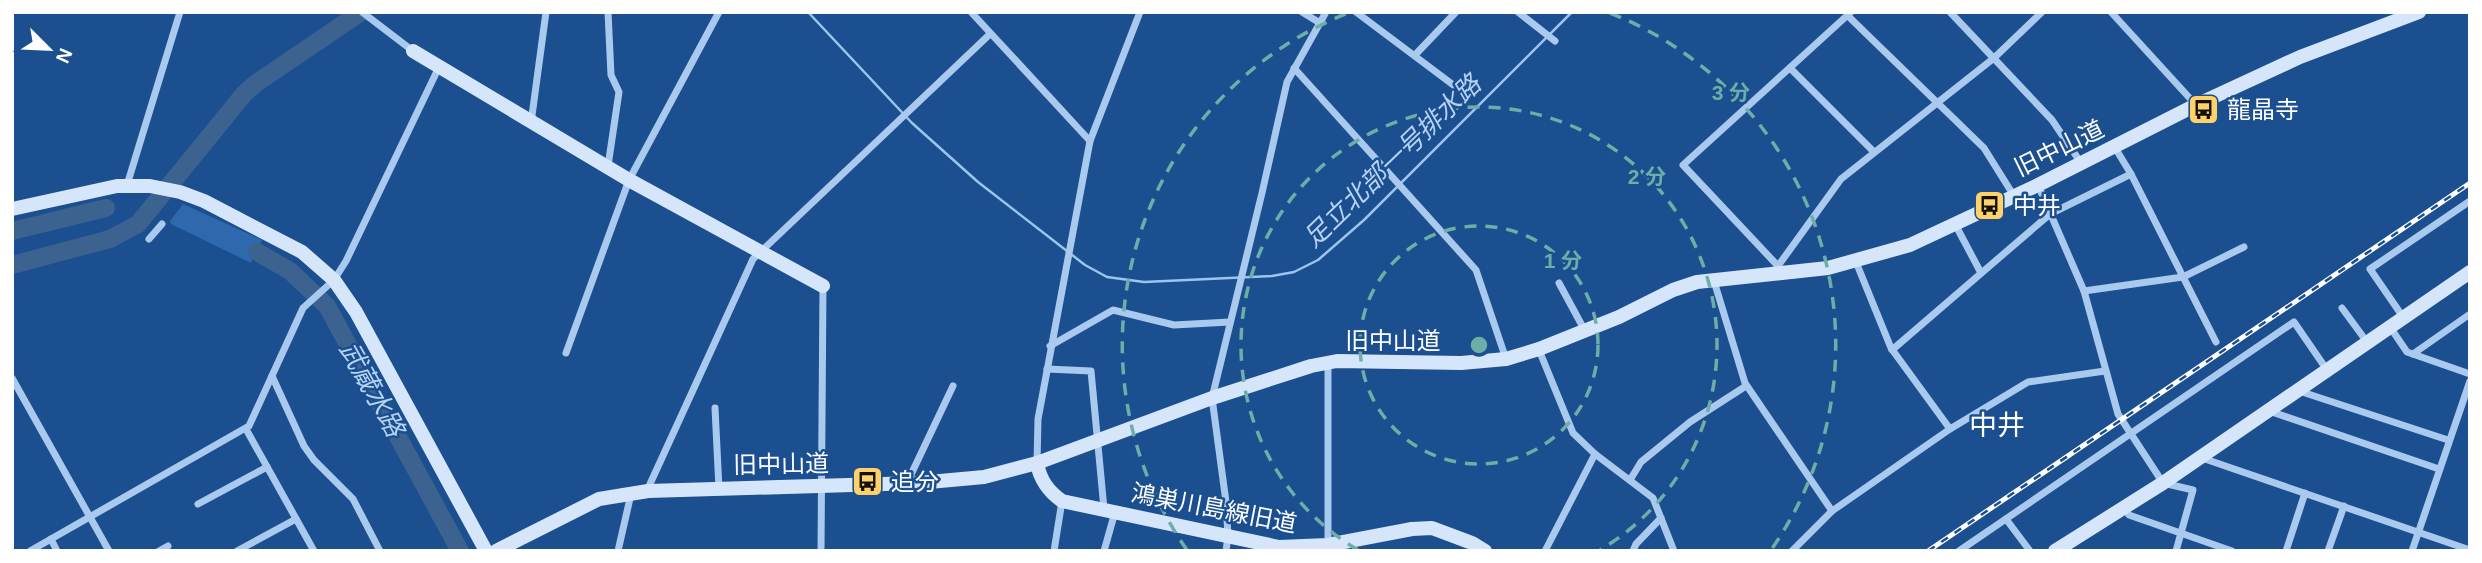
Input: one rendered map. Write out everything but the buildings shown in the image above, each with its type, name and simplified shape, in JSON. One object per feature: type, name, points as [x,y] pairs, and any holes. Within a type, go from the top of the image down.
[{"type":"street","points":[[127,185],[180,12]]},
{"type":"street","points":[[362,12],[413,51],[531,123],[823,286],[821,551]]},
{"type":"street","points":[[531,123],[546,12]]},
{"type":"street","points":[[608,12],[611,75],[619,92],[608,167]]},
{"type":"street","points":[[566,353],[629,180],[719,12]]},
{"type":"street","points":[[971,12],[1090,141]]},
{"type":"street","points":[[1054,551],[1062,501],[1046,486],[1039,474],[1038,419],[1090,141],[1140,12]]},
{"type":"street","points":[[1302,12],[1320,23]]},
{"type":"street","points":[[1227,544],[1225,491],[1212,398],[1287,82],[1326,12]]},
{"type":"street","points":[[1356,12],[1468,96]]},
{"type":"street","points":[[1415,55],[1456,12]]},
{"type":"street","points":[[1518,12],[1554,41]]},
{"type":"street","points":[[1950,12],[2052,120],[2081,163]]},
{"type":"street","points":[[2014,196],[1984,148],[1938,102],[1849,14],[1683,165],[1778,269],[1840,179],[1874,152],[1938,102],[1994,58],[2042,12]]},
{"type":"street","points":[[2111,12],[2196,105]]},
{"type":"street","name":"旧中山道","points":[[496,551],[599,499],[648,491],[907,484],[984,477],[1037,463],[1212,398],[1311,366],[1328,363],[1461,363],[1506,359],[1585,331],[1673,290],[1697,282],[1778,269],[1828,268],[1856,262],[1910,245],[2300,57],[2402,15],[2419,12]]},
{"type":"street","points":[[648,491],[725,319],[759,252],[990,34]]},
{"type":"street","points":[[30,551],[250,426],[303,308],[331,283],[346,261],[439,67]]},
{"type":"street","points":[[1294,68],[1476,270],[1506,359]]},
{"type":"street","points":[[1790,68],[1874,152]]},
{"type":"street","points":[[2114,146],[2131,174],[2216,342]]},
{"type":"street","points":[[1892,351],[2050,214],[2131,174]]},
{"type":"street","points":[[2038,185],[2084,291],[2118,414],[2163,483],[2193,491],[2176,551]]},
{"type":"street","points":[[12,209],[109,187],[159,187],[204,201],[311,258],[356,312],[486,551]]},
{"type":"street","points":[[2403,317],[2370,269],[2470,201]]},
{"type":"street","points":[[149,239],[162,224]]},
{"type":"street","points":[[1955,224],[1981,273]]},
{"type":"street","points":[[2084,291],[2183,277],[2244,247]]},
{"type":"street","points":[[1856,262],[1892,351],[1950,429]]},
{"type":"street","points":[[2054,551],[2163,483],[2470,272]]},
{"type":"street","points":[[1714,280],[1746,386],[1832,511]]},
{"type":"street","points":[[1559,283],[1585,331]]},
{"type":"street","points":[[2342,309],[2367,342]]},
{"type":"street","points":[[1050,346],[1113,310],[1174,325],[1230,321]]},
{"type":"street","points":[[2413,354],[2470,314]]},
{"type":"street","points":[[1959,551],[2294,322],[2327,370]]},
{"type":"street","points":[[2390,327],[2407,352],[2470,374]]},
{"type":"street","points":[[1539,349],[1573,433],[1595,454],[1653,498],[1674,551]]},
{"type":"street","points":[[1328,363],[1337,546]]},
{"type":"street","points":[[1047,369],[1091,371],[1109,511],[1104,551]]},
{"type":"street","points":[[1792,551],[1832,511],[1950,429],[2028,382],[2105,371]]},
{"type":"street","points":[[272,376],[304,446],[313,460],[354,499],[380,551]]},
{"type":"street","points":[[12,378],[109,551]]},
{"type":"street","points":[[2412,551],[2470,382]]},
{"type":"street","points":[[907,484],[954,386]]},
{"type":"street","points":[[1630,480],[1642,461],[1690,422],[1746,386]]},
{"type":"street","points":[[2297,391],[2448,440]]},
{"type":"street","points":[[715,408],[719,489]]},
{"type":"street","points":[[2269,411],[2439,469]]},
{"type":"street","points":[[246,429],[314,551]]},
{"type":"street","points":[[1545,551],[1595,454]]},
{"type":"street","points":[[2201,457],[2470,550]]},
{"type":"street","points":[[198,504],[267,467]]},
{"type":"street","points":[[618,551],[631,493]]},
{"type":"street","points":[[2286,551],[2305,493]]},
{"type":"street","name":"鴻巣川島線旧道","points":[[1062,501],[1109,511],[1227,544],[1303,549],[1337,546],[1412,529],[1432,528],[1472,543],[1485,551]]},
{"type":"street","points":[[2328,551],[2344,506]]},
{"type":"street","points":[[2124,508],[2129,515],[2232,551]]},
{"type":"street","points":[[1633,551],[1636,544],[1661,518]]},
{"type":"street","points":[[237,551],[296,519]]},
{"type":"street","points":[[2006,519],[2030,551]]},
{"type":"street","points":[[51,539],[57,551]]},
{"type":"street","points":[[159,551],[168,546]]},
{"type":"shaded area","points":[[183,204],[262,240],[251,263],[171,224],[170,221]]},
{"type":"waterway","points":[[12,265],[110,239],[138,224],[244,94],[361,12]]},
{"type":"waterway","name":"足立北部一号排水路","points":[[808,12],[912,123],[978,182],[1085,265],[1107,277],[1144,282],[1272,276],[1294,272],[1318,260],[1364,220],[1572,12]]},
{"type":"waterway","name":"武蔵水路","points":[[12,231],[106,208]]},
{"type":"waterway","name":"武蔵水路","points":[[257,252],[290,271],[327,306],[460,551]]},
{"type":"railway","points":[[1928,551],[2470,183]]},
{"type":"place","name":"龍晶寺","points":[[2204,109]]},
{"type":"place","name":"中井","points":[[1990,205]]},
{"type":"place","name":"追分","points":[[868,481]]},
{"type":"district","name":"中井","points":[[1997,425]]}]
